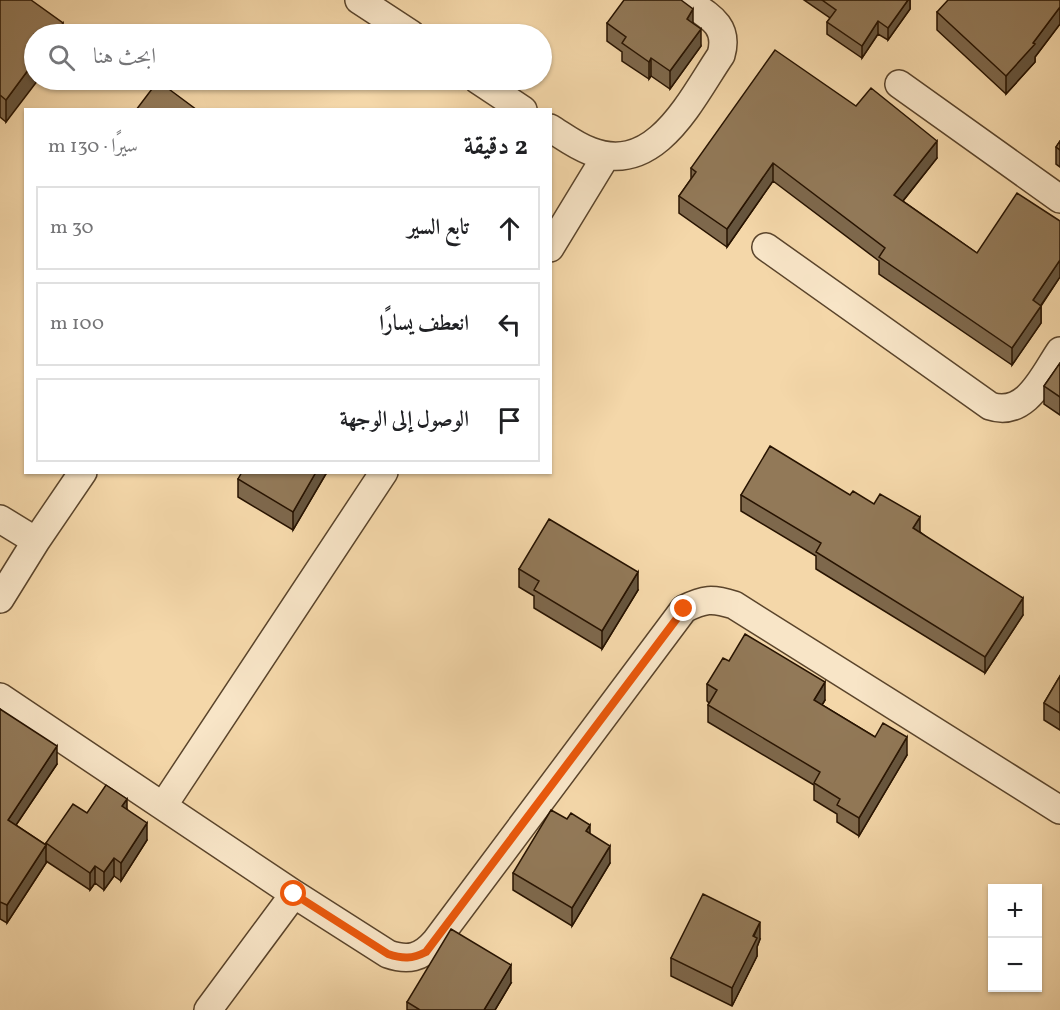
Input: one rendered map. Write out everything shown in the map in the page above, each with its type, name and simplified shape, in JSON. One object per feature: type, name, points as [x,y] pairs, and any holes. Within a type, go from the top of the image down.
[{"type":"street","points":[[359,0],[396,24]]},
{"type":"street","points":[[552,129],[577,145],[606,156],[636,154],[661,139],[721,55],[724,46],[720,28],[714,20],[685,0]]},
{"type":"street","points":[[899,84],[1060,199]]},
{"type":"street","points":[[493,90],[520,108]]},
{"type":"street","points":[[552,245],[606,156]]},
{"type":"street","points":[[766,247],[990,406],[1008,409],[1019,405],[1029,396],[1060,351]]},
{"type":"street","points":[[0,599],[81,474]]},
{"type":"street","points":[[163,806],[383,474]]},
{"type":"street","points":[[0,519],[36,541]]},
{"type":"street","points":[[0,697],[294,894],[388,954],[401,958],[414,958],[426,952],[684,609],[700,601],[717,600],[734,606],[1060,810]]},
{"type":"street","points":[[208,1010],[294,894]]},
{"type":"building","points":[[0,0],[31,0],[63,23],[24,24],[24,76],[6,100],[0,95]]},
{"type":"building","points":[[624,0],[681,0],[693,9],[687,19],[701,29],[670,71],[651,58],[649,62],[622,43],[626,37],[607,23]]},
{"type":"building","points":[[822,0],[908,0],[888,28],[878,21],[862,46],[827,22],[836,10]]},
{"type":"building","points":[[948,0],[1060,0],[1060,7],[1033,43],[1035,44],[1006,76],[937,12]]},
{"type":"building","points":[[775,50],[856,106],[871,88],[937,141],[894,195],[977,253],[1017,193],[1060,221],[1060,260],[1033,300],[1041,306],[1012,348],[879,257],[885,248],[773,163],[727,229],[679,196],[696,172],[691,168]]},
{"type":"building","points":[[151,90],[170,90],[194,108],[138,108]]},
{"type":"building","points":[[1060,363],[1060,397],[1044,386]]},
{"type":"building","points":[[770,446],[850,495],[853,491],[874,504],[880,494],[920,517],[913,528],[1023,598],[985,657],[816,552],[821,543],[741,495]]},
{"type":"building","points":[[241,474],[315,474],[293,512],[238,479]]},
{"type":"building","points":[[549,519],[638,572],[602,631],[534,590],[539,581],[519,569]]},
{"type":"building","points":[[745,634],[825,682],[814,700],[875,737],[883,723],[907,737],[859,818],[837,805],[840,799],[814,783],[820,772],[708,705],[717,690],[707,684],[723,658],[729,661]]},
{"type":"building","points":[[1060,676],[1060,713],[1044,703]]},
{"type":"building","points":[[0,709],[57,746],[8,820],[46,845],[7,905],[0,902]]},
{"type":"building","points":[[106,785],[127,799],[122,806],[147,823],[121,863],[114,858],[104,872],[95,866],[90,873],[46,843],[73,804],[87,813]]},
{"type":"building","points":[[551,810],[567,819],[571,813],[590,825],[586,831],[610,846],[572,908],[513,873]]},
{"type":"building","points":[[703,894],[760,922],[753,936],[757,938],[732,988],[671,958]]},
{"type":"building","points":[[451,929],[511,965],[484,1010],[420,1010],[407,1002]]},
{"type":"route","points":[[294,894],[388,954],[401,958],[414,958],[426,952],[684,609]]}]
